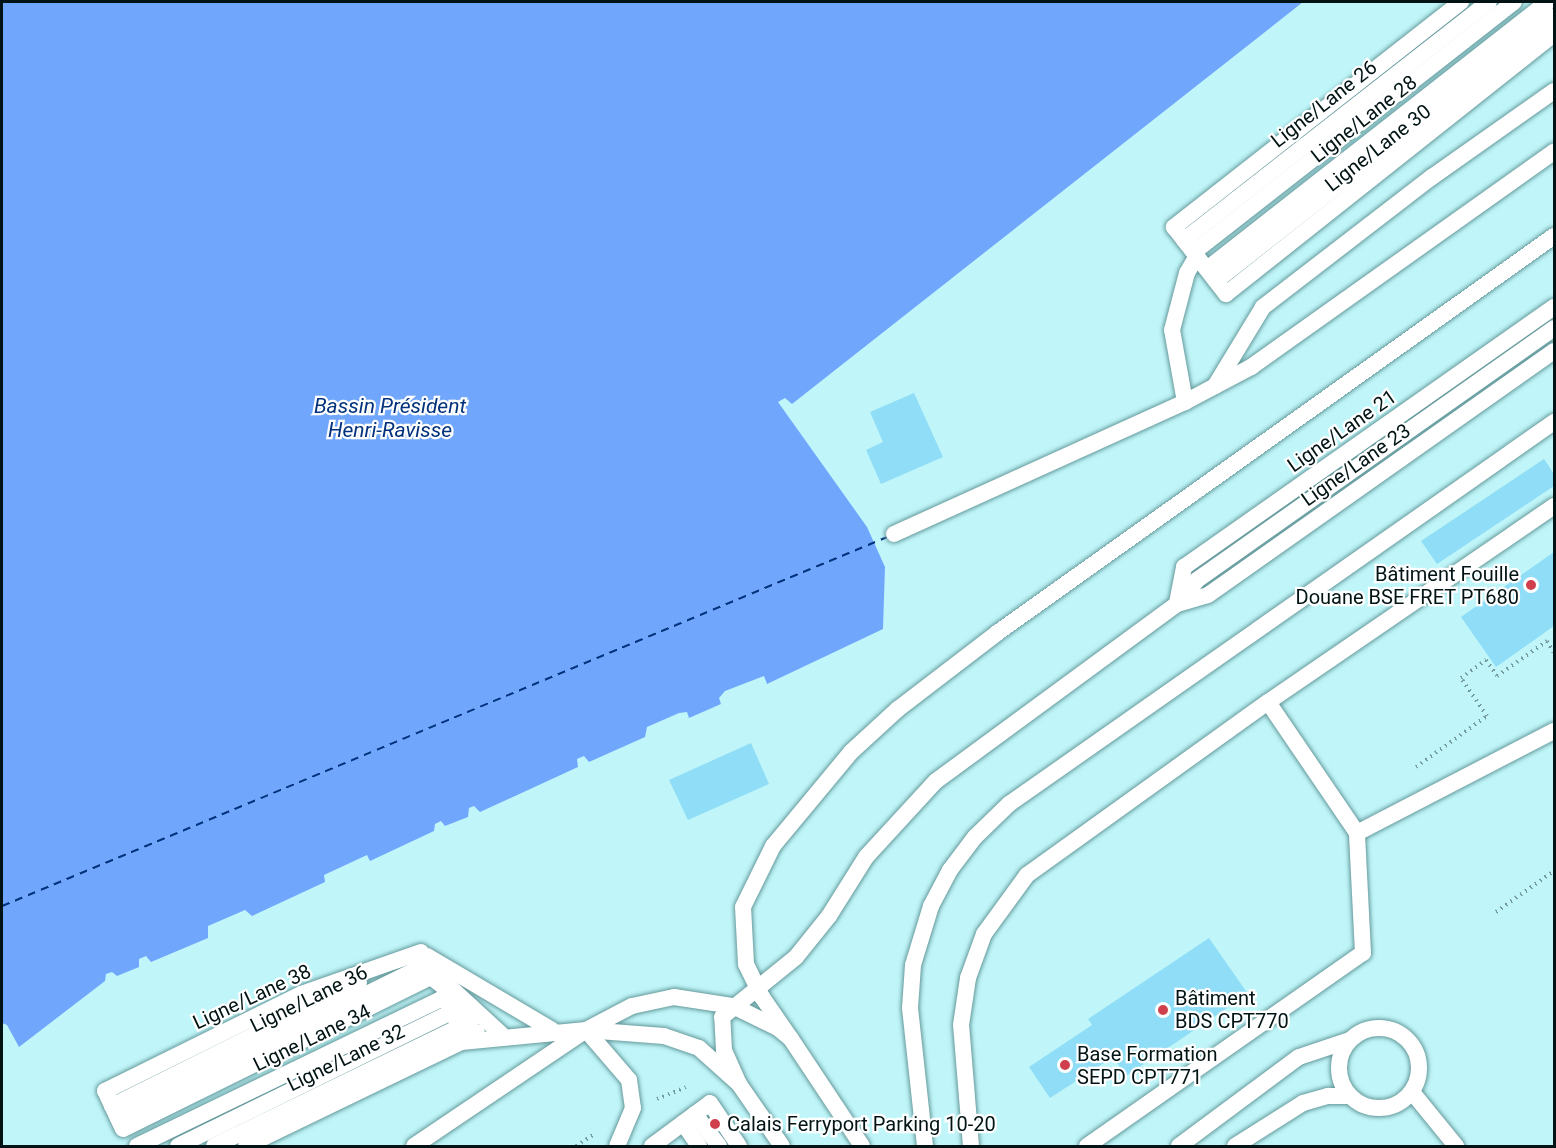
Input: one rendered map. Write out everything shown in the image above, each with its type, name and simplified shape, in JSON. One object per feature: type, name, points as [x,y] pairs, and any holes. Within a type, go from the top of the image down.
[{"type":"lane","points":[[1185,402],[1172,330],[1187,273],[1461,2]]},
{"type":"lane","name":"Ligne/Lane 26","points":[[1200,260],[1489,2]]},
{"type":"lane","points":[[1200,260],[1514,2]]},
{"type":"lane","name":"Ligne/Lane 28","points":[[1200,260],[1548,2]]},
{"type":"lane","points":[[1200,260],[1554,16]]},
{"type":"lane","name":"Ligne/Lane 30","points":[[1200,260],[1554,34]]},
{"type":"lane","points":[[1213,389],[1263,307],[1432,177],[1554,91]]},
{"type":"lane","points":[[894,534],[1213,389],[1251,367],[1551,155]]},
{"type":"lane","points":[[862,1146],[757,989],[743,946],[743,907],[748,891],[773,846],[803,806],[872,732],[1060,588],[1554,236]]},
{"type":"lane","name":"Ligne/Lane 21","points":[[1177,604],[1184,567],[1554,307]]},
{"type":"lane","points":[[782,1146],[739,1084],[728,1062],[720,1032],[722,1017],[796,957],[829,916],[866,857],[936,781],[1177,604],[1197,580],[1554,328]]},
{"type":"lane","name":"Ligne/Lane 23","points":[[1177,604],[1208,595],[1554,351]]},
{"type":"lane","points":[[925,1146],[910,1008],[913,965],[931,906],[950,870],[975,837],[1009,804],[1554,422]]},
{"type":"lane","points":[[971,1146],[961,1025],[975,953],[1011,893],[1044,859],[1554,506]]},
{"type":"lane","points":[[1087,1146],[1363,952],[1357,832],[1268,702]]},
{"type":"lane","points":[[1357,832],[1554,731]]},
{"type":"lane","points":[[1515,750],[1554,738]]},
{"type":"lane","name":"Ligne/Lane 38","points":[[114,1111],[301,994],[421,952],[552,1030]]},
{"type":"lane","name":"Ligne/Lane 36","points":[[114,1111],[426,965],[502,1035]]},
{"type":"lane","points":[[414,1146],[586,1030],[652,999],[699,998],[733,1006],[768,1022],[791,1039]]},
{"type":"lane","name":"Ligne/Lane 34","points":[[137,1146],[441,999],[502,1035]]},
{"type":"lane","points":[[178,1146],[448,1014],[502,1035]]},
{"type":"lane","points":[[1179,1146],[1299,1057],[1350,1040],[1372,1028],[1390,1029],[1405,1037],[1419,1059],[1419,1076],[1412,1092],[1399,1103],[1382,1108],[1365,1105],[1350,1096],[1341,1081],[1339,1064],[1350,1040]]},
{"type":"lane","name":"Ligne/Lane 32","points":[[214,1146],[455,1029],[502,1035]]},
{"type":"lane","points":[[246,1146],[461,1042],[502,1035],[552,1030],[586,1030],[680,1040],[712,1057],[739,1084]]},
{"type":"lane","points":[[586,1030],[629,1080],[633,1108],[617,1146]]},
{"type":"lane","points":[[1412,1092],[1456,1146]]},
{"type":"lane","points":[[1235,1146],[1303,1103],[1328,1096],[1350,1096]]},
{"type":"lane","points":[[661,1144],[689,1118],[710,1103],[739,1146]]},
{"type":"lane","points":[[114,1111],[132,1146]]},
{"type":"lane","points":[[689,1118],[699,1146]]},
{"type":"lane","points":[[689,1118],[719,1146]]},
{"type":"path","points":[[1416,767],[1487,716],[1461,678],[1486,660],[1497,676],[1547,641],[1554,653]]},
{"type":"path","points":[[1496,912],[1554,871]]},
{"type":"water","name":"Bassin Président Henri-Ravisse","points":[[2,2],[1303,2],[792,404],[785,398],[778,402],[867,527],[885,567],[883,629],[767,684],[764,676],[725,691],[719,698],[721,704],[689,718],[687,712],[679,713],[647,727],[645,737],[589,762],[584,756],[577,759],[578,767],[480,812],[474,806],[469,808],[468,817],[445,826],[441,821],[435,824],[434,831],[370,861],[367,855],[324,875],[325,882],[252,916],[245,910],[208,926],[208,938],[151,962],[146,956],[139,959],[139,967],[117,976],[112,972],[106,974],[105,981],[19,1047],[7,1025],[2,1023]]},
{"type":"building","points":[[914,393],[943,457],[881,484],[866,450],[883,442],[870,412]]},
{"type":"building","points":[[1544,459],[1554,474],[1554,486],[1437,564],[1421,541]]},
{"type":"building","name":"Bâtiment Fouille Douane BSE FRET PT680","points":[[1554,552],[1554,626],[1496,667],[1461,617]]},
{"type":"building","points":[[751,743],[769,784],[688,820],[669,780]]},
{"type":"building","name":"Bâtiment BDS CPT770","points":[[1209,938],[1248,994],[1126,1076],[1113,1057],[1050,1098],[1029,1067],[1092,1025],[1088,1019]]},
{"type":"ferry route","points":[[2,906],[887,537]]},
{"type":"place","name":"Bâtiment Fouille Douane BSE FRET PT680","points":[[1531,585]]},
{"type":"place","name":"Bâtiment BDS CPT770","points":[[1163,1010]]},
{"type":"place","name":"Base Formation SEPD CPT771","points":[[1065,1065]]},
{"type":"place","name":"Calais Ferryport Parking 10-20","points":[[715,1124]]}]
